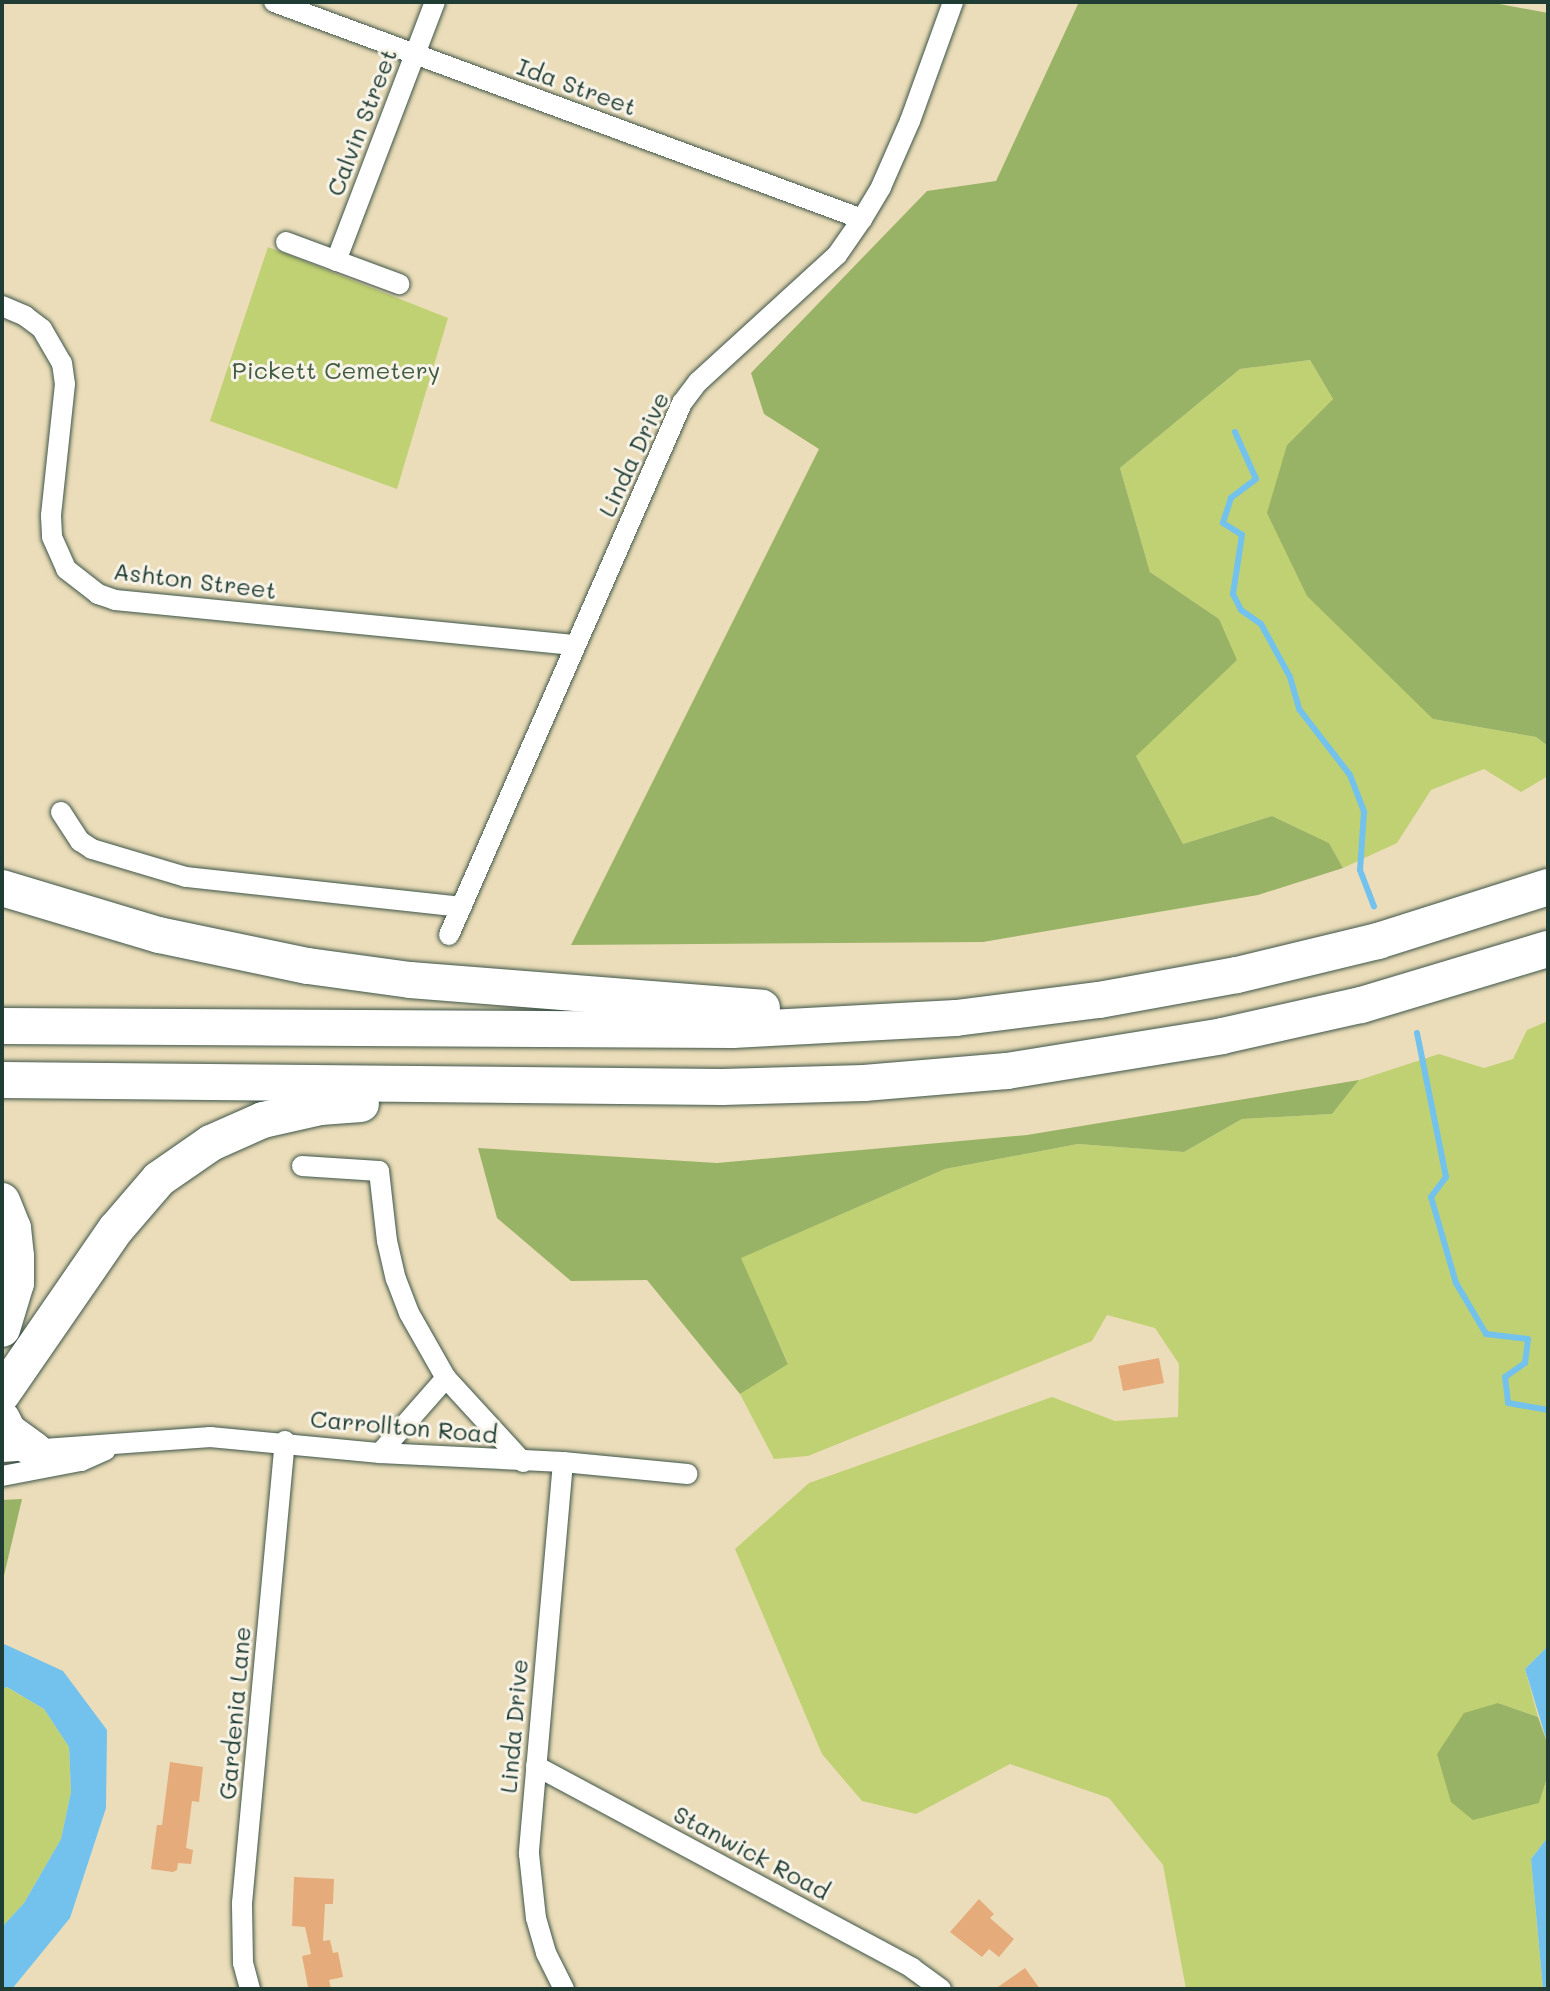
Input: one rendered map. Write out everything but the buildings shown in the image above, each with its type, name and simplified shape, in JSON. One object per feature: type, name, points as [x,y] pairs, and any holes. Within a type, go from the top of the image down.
[{"type":"highway","points":[[2,1026],[733,1030],[956,1018],[1099,1000],[1237,975],[1378,941],[1548,887]]},
{"type":"highway","points":[[2,888],[210,948],[410,980],[762,1008],[956,1018]]},
{"type":"highway","points":[[2,1080],[794,1086],[1007,1071],[1291,1022],[1431,986],[1548,949]]},
{"type":"highway","points":[[2,1394],[136,1202],[159,1179],[211,1143],[263,1120],[320,1107],[550,1086]]},
{"type":"highway","points":[[2,1201],[13,1228],[16,1256],[16,1283],[2,1329]]},
{"type":"highway","points":[[2,1419],[18,1451]]},
{"type":"street","name":"Ida Street","points":[[274,2],[862,219]]},
{"type":"street","name":"Calvin Street","points":[[336,261],[435,2]]},
{"type":"street","name":"Linda Drive","points":[[449,935],[682,403],[698,382],[837,255],[862,219],[881,187],[910,121],[953,2]]},
{"type":"street","points":[[286,242],[399,284]]},
{"type":"street","name":"Ashton Street","points":[[2,306],[25,316],[42,329],[62,363],[65,384],[51,516],[52,537],[66,569],[98,594],[115,600],[574,645]]},
{"type":"street","points":[[61,812],[69,829],[92,849],[186,877],[461,907]]},
{"type":"street","points":[[302,1166],[379,1171],[396,1279],[415,1324],[446,1378],[523,1462]]},
{"type":"street","points":[[380,1453],[446,1378]]},
{"type":"street","name":"Carrollton Road","points":[[18,1451],[210,1437],[285,1441],[380,1453],[563,1462],[687,1474]]},
{"type":"street","name":"Gardenia Lane","points":[[250,1989],[243,1963],[242,1903],[285,1441]]},
{"type":"street","name":"Carrollton Road","points":[[2,1476],[81,1461],[116,1445]]},
{"type":"street","name":"Linda Drive","points":[[563,1462],[529,1829],[530,1886],[546,1953],[564,1989]]},
{"type":"street","name":"Stanwick Road","points":[[536,1766],[912,1968],[941,1989]]},
{"type":"green space","points":[[1079,2],[1489,2],[1548,13],[1548,746],[1536,737],[1433,719],[1307,596],[1267,513],[1287,445],[1333,399],[1310,360],[1240,369],[1120,468],[1150,572],[1219,619],[1237,660],[1136,756],[1183,844],[1272,816],[1329,843],[1343,868],[1258,895],[983,942],[571,945],[819,449],[764,414],[751,373],[927,191],[996,181]]},
{"type":"green space","name":"Pickett Cemetery","points":[[268,247],[448,318],[397,489],[210,421]]},
{"type":"green space","points":[[1310,360],[1333,399],[1287,445],[1433,719],[1536,737],[1548,746],[1548,776],[1521,792],[1484,769],[1431,790],[1397,843],[1343,868],[1329,843],[1272,816],[1183,844],[1136,756],[1219,619],[1150,572],[1120,468],[1240,369]]},
{"type":"green space","points":[[1548,1021],[1548,1646],[1525,1669],[1538,1717],[1498,1703],[1539,1803],[1548,1775],[1548,1837],[1531,1859],[1543,1989],[1186,1989],[1163,1865],[1109,1798],[1010,1764],[916,1814],[862,1801],[822,1754],[735,1549],[809,1483],[1052,1397],[1115,1421],[1178,1417],[1179,1364],[1155,1328],[1107,1315],[1092,1341],[808,1456],[774,1459],[740,1394],[788,1363],[740,1258],[945,1169],[1078,1144],[1184,1152],[1242,1119],[1332,1114],[1359,1080],[1439,1054],[1484,1068],[1513,1059],[1527,1030]]},
{"type":"green space","points":[[1359,1080],[1332,1114],[1242,1119],[1184,1152],[1078,1144],[945,1169],[741,1258],[788,1364],[740,1394],[647,1280],[571,1281],[497,1218],[478,1148],[717,1163],[1027,1135]]},
{"type":"green space","points":[[22,1499],[2,1584],[2,1500]]},
{"type":"green space","points":[[7,1687],[44,1709],[69,1747],[71,1792],[61,1839],[24,1903],[2,1927],[2,1689]]},
{"type":"green space","points":[[1498,1703],[1538,1717],[1548,1745],[1548,1775],[1539,1803],[1473,1820],[1451,1802],[1437,1754],[1464,1713]]},
{"type":"water","points":[[2,1643],[63,1671],[107,1730],[106,1808],[70,1918],[12,1989],[2,1989],[2,1927],[24,1903],[61,1839],[71,1792],[69,1747],[44,1709],[7,1687],[2,1689]]},
{"type":"water","points":[[1548,1646],[1548,1745],[1525,1669]]},
{"type":"water","points":[[1548,1837],[1548,1989],[1543,1989],[1531,1859]]},
{"type":"waterway","points":[[1235,432],[1256,479],[1231,498],[1223,523],[1242,535],[1233,594],[1241,610],[1261,624],[1290,677],[1299,709],[1350,775],[1364,812],[1360,870],[1374,906]]},
{"type":"waterway","points":[[1417,1033],[1446,1177],[1431,1197],[1456,1283],[1486,1334],[1528,1339],[1525,1363],[1505,1377],[1508,1403],[1548,1410]]}]
